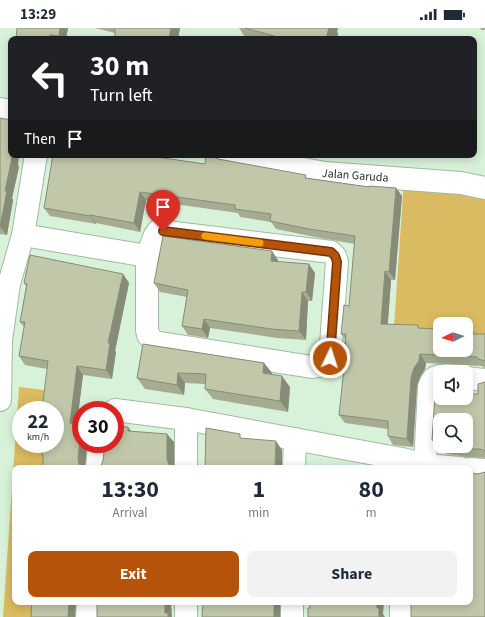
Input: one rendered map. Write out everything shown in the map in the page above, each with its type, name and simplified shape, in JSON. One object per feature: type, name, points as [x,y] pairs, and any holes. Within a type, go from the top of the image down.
[{"type":"street","points":[[0,400],[1,340],[8,284],[14,244],[35,158]]},
{"type":"street","name":"Jalan Garuda","points":[[242,158],[325,173],[461,183],[485,188]]},
{"type":"street","points":[[158,231],[331,252],[335,256],[337,262],[330,358],[327,363],[321,366],[312,367],[154,342],[148,335],[147,330],[147,256],[158,231]]},
{"type":"street","points":[[14,244],[147,256]]},
{"type":"street","points":[[425,464],[429,387],[433,379]]},
{"type":"street","points":[[473,379],[485,380]]},
{"type":"street","points":[[124,411],[186,419],[295,439],[402,463],[434,465]]},
{"type":"street","points":[[186,419],[186,465]]},
{"type":"street","points":[[294,465],[295,439]]},
{"type":"street","points":[[97,465],[98,453]]},
{"type":"street","points":[[473,469],[485,470]]},
{"type":"street","points":[[87,617],[88,605]]},
{"type":"street","points":[[186,605],[186,617]]},
{"type":"street","points":[[292,605],[292,617]]},
{"type":"street","points":[[401,605],[401,617]]},
{"type":"shaded area","points":[[404,179],[485,188],[485,355],[473,351],[473,317],[433,317],[433,339],[394,327]]},
{"type":"shaded area","points":[[19,387],[53,391],[52,401],[18,401]]},
{"type":"shaded area","points":[[14,453],[49,453],[48,465],[14,465]]},
{"type":"shaded area","points":[[12,488],[12,605],[39,605],[38,617],[3,617]]},
{"type":"building","points":[[17,28],[60,28],[59,36],[16,36]]},
{"type":"building","points":[[115,28],[171,28],[170,36],[115,36]]},
{"type":"building","points":[[245,28],[329,28],[327,36],[274,36]]},
{"type":"building","points":[[0,118],[8,119],[8,158],[12,158],[5,191],[7,191],[0,227]]},
{"type":"building","points":[[52,158],[163,158],[205,164],[206,158],[216,158],[306,175],[305,178],[369,187],[396,188],[389,272],[385,271],[381,324],[418,325],[418,328],[433,329],[433,355],[420,354],[419,361],[414,368],[411,378],[407,439],[388,436],[388,421],[339,415],[346,334],[341,334],[344,305],[349,306],[355,236],[270,221],[271,214],[235,209],[235,205],[140,192],[134,223],[44,208]]},
{"type":"building","points":[[163,236],[272,251],[271,261],[309,264],[306,292],[302,292],[299,331],[271,329],[204,319],[202,329],[182,326],[188,290],[154,283]]},
{"type":"building","points":[[30,255],[123,274],[108,343],[110,343],[106,370],[77,366],[70,423],[72,423],[72,453],[79,453],[80,465],[43,465],[42,453],[64,453],[64,401],[43,401],[48,361],[19,356],[25,322],[20,322],[27,284],[24,283]]},
{"type":"building","points":[[473,334],[485,334],[485,361],[478,359],[477,357],[473,357]]},
{"type":"building","points":[[143,344],[264,363],[263,373],[282,376],[280,401],[205,389],[206,374],[178,373],[177,385],[137,378]]},
{"type":"building","points":[[485,382],[485,451],[473,449],[473,413],[434,413],[434,405],[473,405],[473,394],[478,394],[478,384]]},
{"type":"building","points":[[124,427],[128,427],[128,431],[167,434],[167,459],[169,465],[101,465],[104,453],[124,453]]},
{"type":"building","points":[[206,428],[240,434],[240,438],[276,441],[275,465],[205,465]]},
{"type":"building","points":[[485,472],[485,617],[411,617],[411,605],[473,605],[473,473]]},
{"type":"building","points":[[32,605],[69,605],[68,617],[31,617]]},
{"type":"building","points":[[97,605],[165,605],[165,613],[168,613],[168,617],[97,617]]},
{"type":"building","points":[[203,605],[274,605],[274,617],[202,617]]},
{"type":"building","points":[[310,605],[377,605],[377,608],[379,608],[379,617],[308,617],[308,608],[310,608]]},
{"type":"slow traffic","points":[[205,236],[260,243]]},
{"type":"route","points":[[163,231],[331,252],[335,256],[337,262],[330,358]]}]
